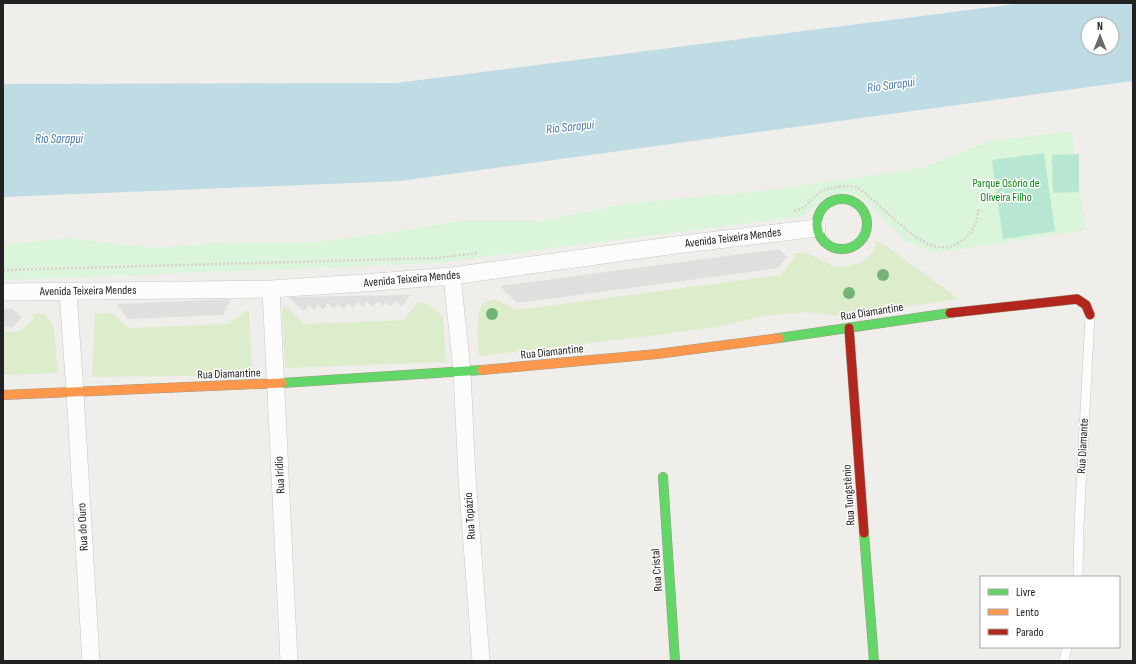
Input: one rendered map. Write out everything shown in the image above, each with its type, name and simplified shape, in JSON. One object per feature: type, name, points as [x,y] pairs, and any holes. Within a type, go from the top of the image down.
[{"type":"street","points":[[841,199],[849,200],[856,204],[862,209],[866,217],[867,224],[862,240],[847,249],[830,247],[819,235],[817,228],[817,218],[821,211],[826,205],[841,199]]},
{"type":"street","name":"Avenida Teixeira Mendes","points":[[3,292],[271,289],[452,276],[676,244],[817,228]]},
{"type":"street","name":"Rua Topázio","points":[[452,276],[462,372],[467,478],[481,661]]},
{"type":"street","name":"Rua Irídio","points":[[271,289],[289,661]]},
{"type":"street","name":"Rua do Ouro","points":[[68,292],[91,661]]},
{"type":"street","name":"Rua Diamantine","points":[[3,395],[276,384],[524,368],[660,354],[848,328],[934,314],[1077,300],[1083,301],[1087,305],[1090,315]]},
{"type":"street","name":"Rua Tungstênio","points":[[848,328],[874,661]]},
{"type":"street","name":"Rua Cristal","points":[[663,477],[675,661]]},
{"type":"lane","name":"Rua Diamante","points":[[1078,576],[1079,526],[1090,315]]},
{"type":"lane","points":[[1064,661],[1067,648]]},
{"type":"path","points":[[789,212],[802,210],[821,191],[845,186],[856,187],[864,192],[918,239],[938,247],[945,247],[959,243],[970,233],[977,220],[979,208]]},
{"type":"path","points":[[3,270],[436,258],[481,252]]},
{"type":"green space","name":"Parque Osório de Oliveira Filho","points":[[1071,131],[1086,230],[933,253],[906,241],[861,197],[847,193],[824,199],[803,216],[437,263],[3,280],[3,245],[68,238],[156,248],[217,243],[316,242],[389,233],[460,221],[540,221],[629,203],[771,190],[922,168],[989,141]]},
{"type":"green space","points":[[1044,153],[1055,231],[1003,239],[992,160]]},
{"type":"green space","points":[[1079,154],[1079,192],[1053,193],[1052,155]]},
{"type":"green space","points":[[876,241],[886,246],[959,299],[839,316],[806,312],[770,315],[715,327],[479,356],[478,316],[482,304],[494,299],[517,310],[781,275],[795,256],[792,253],[806,253],[834,266],[844,267],[860,263],[870,256]]},
{"type":"green space","points":[[418,302],[428,304],[443,316],[446,362],[285,368],[282,307],[287,307],[304,324],[404,320]]},
{"type":"green space","points":[[249,309],[252,375],[92,377],[95,314],[112,313],[128,328],[228,324]]},
{"type":"green space","points":[[32,314],[44,314],[52,323],[58,373],[3,375],[3,332],[20,331],[34,318]]},
{"type":"shaded area","points":[[780,249],[787,257],[778,268],[517,303],[500,286]]},
{"type":"shaded area","points":[[410,295],[402,306],[396,301],[390,306],[386,302],[383,306],[378,301],[373,307],[367,302],[363,307],[358,302],[353,308],[348,303],[344,309],[338,304],[333,309],[328,303],[323,310],[318,304],[314,310],[309,305],[304,311],[288,297]]},
{"type":"shaded area","points":[[231,299],[223,315],[128,319],[116,304]]},
{"type":"shaded area","points":[[11,308],[22,317],[13,327],[3,327],[3,309]]},
{"type":"water","name":"Rio Sarapuí","points":[[1023,3],[1133,3],[1133,81],[400,181],[3,197],[3,84],[396,83]]},
{"type":"traffic: fast","points":[[842,199],[851,201],[860,206],[865,215],[867,224],[865,233],[860,242],[851,247],[842,249],[833,247],[824,242],[819,233],[817,224],[819,215],[824,206],[833,201],[842,199]]},
{"type":"traffic: fast","points":[[779,338],[950,313]]},
{"type":"traffic: fast","points":[[282,383],[482,370]]},
{"type":"traffic: fast","points":[[663,477],[675,661]]},
{"type":"traffic: fast","points":[[864,533],[874,661]]},
{"type":"traffic: slow","points":[[482,370],[657,354],[779,338]]},
{"type":"traffic: slow","points":[[3,395],[282,383]]},
{"type":"traffic: jam","points":[[950,313],[1077,299],[1086,305],[1090,315]]},
{"type":"traffic: jam","points":[[849,328],[864,533]]}]
